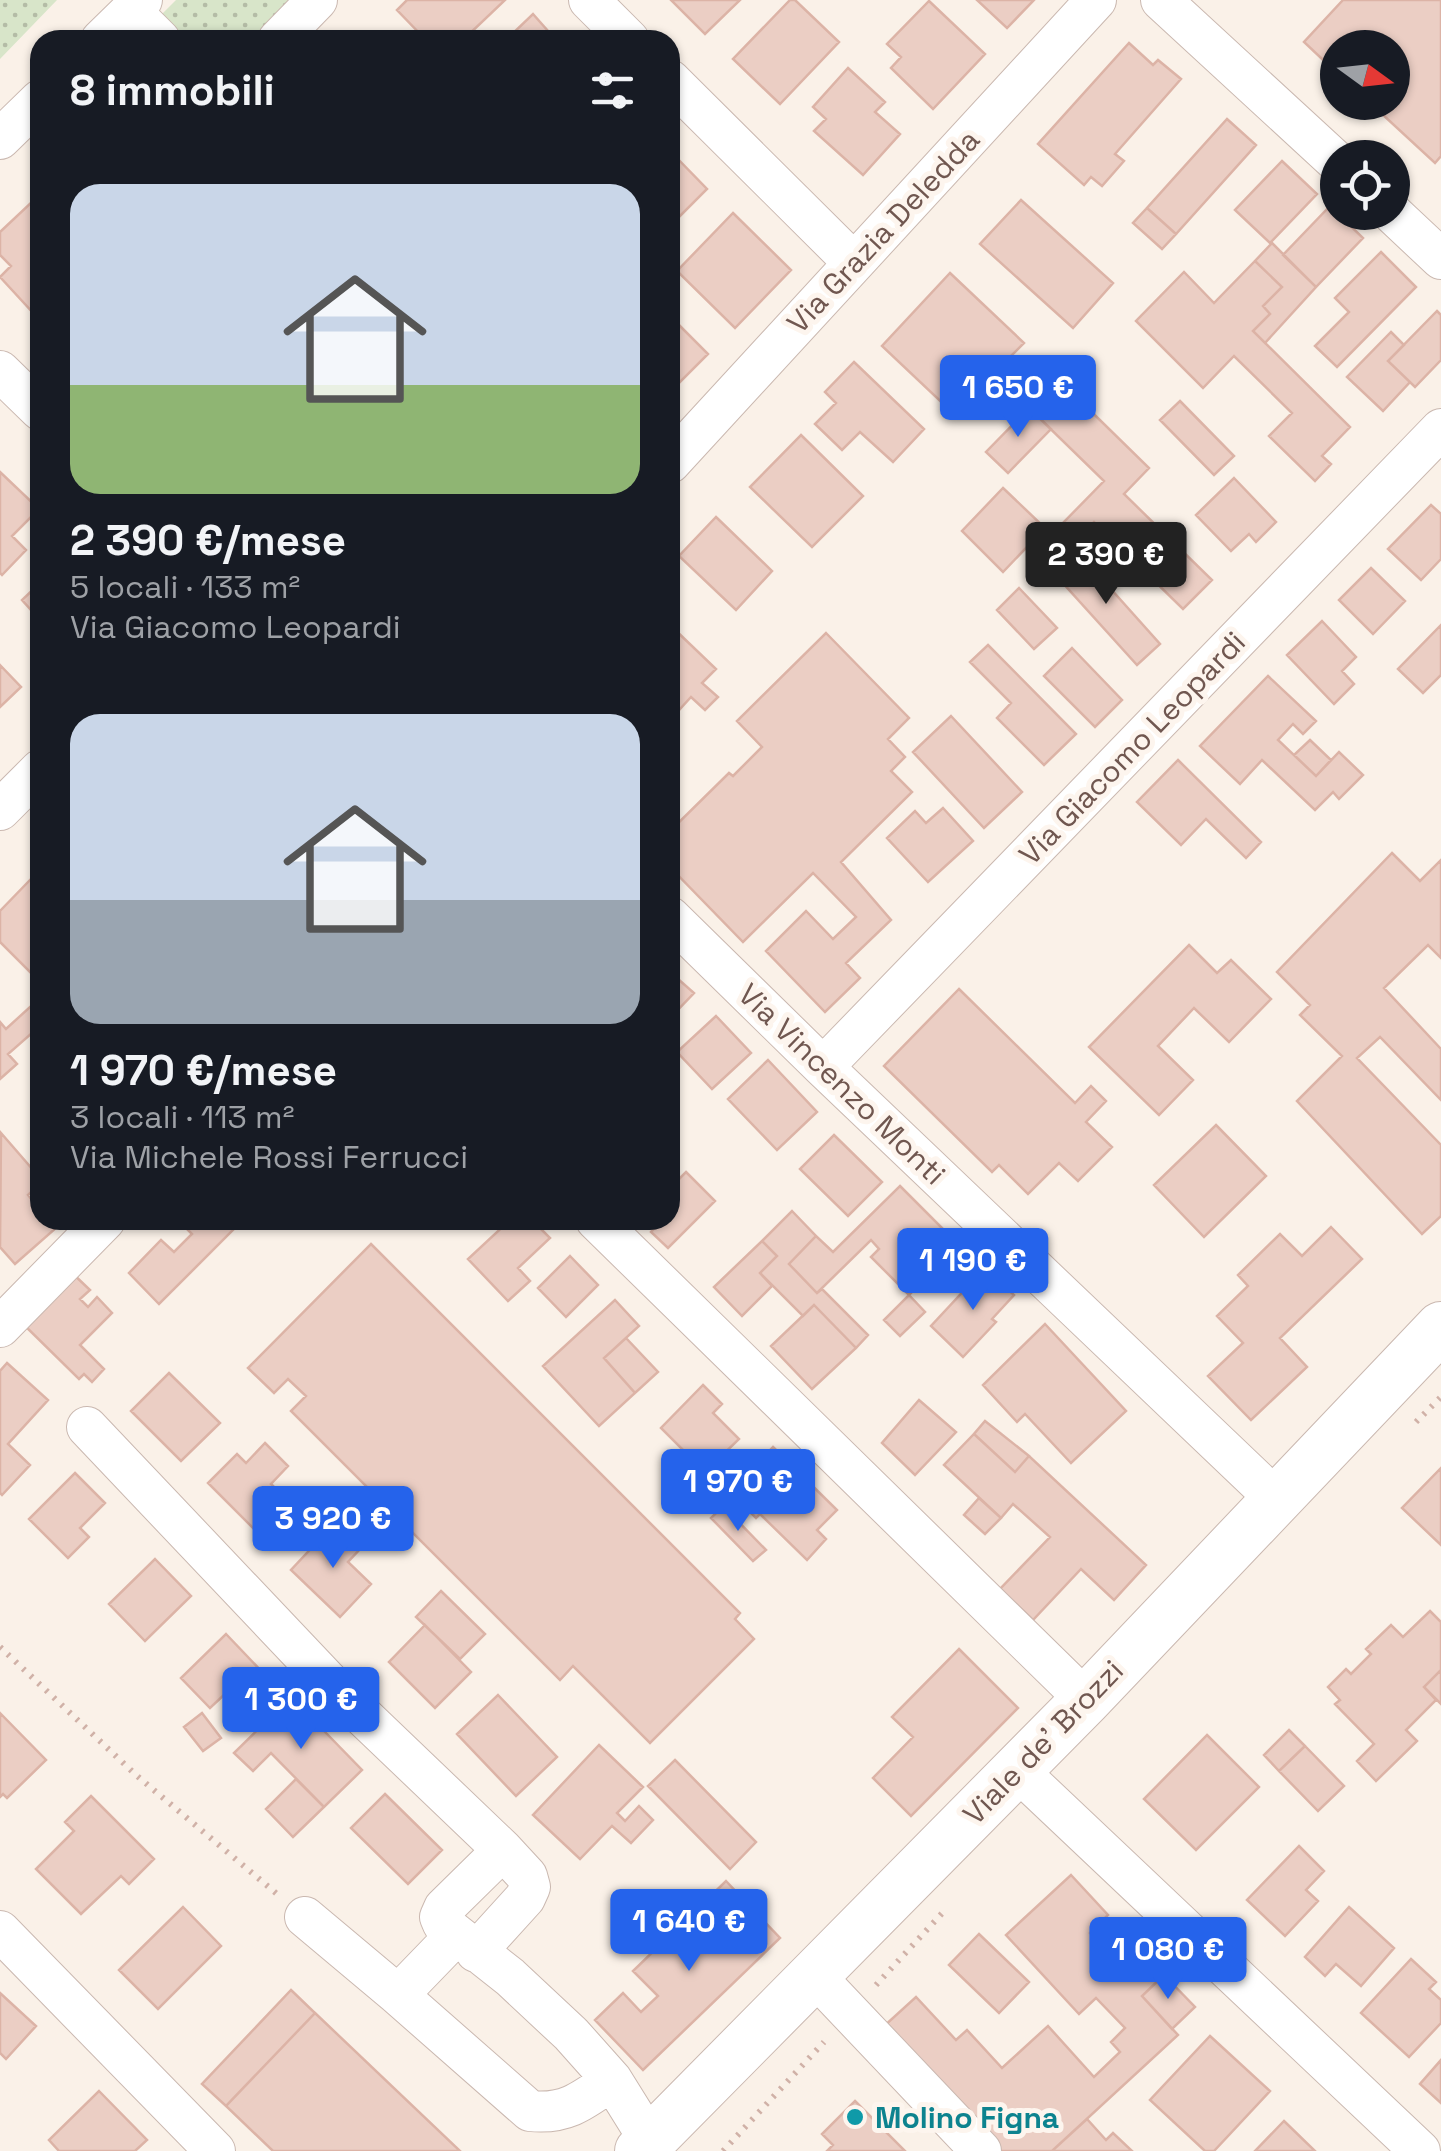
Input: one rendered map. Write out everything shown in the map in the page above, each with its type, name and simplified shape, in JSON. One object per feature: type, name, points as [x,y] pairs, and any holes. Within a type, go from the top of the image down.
[{"type":"street","points":[[288,30],[317,0]]},
{"type":"street","points":[[589,0],[619,30]]},
{"type":"street","name":"Via Grazia Deledda","points":[[680,452],[1096,0]]},
{"type":"street","points":[[1161,0],[1320,146]]},
{"type":"street","points":[[112,30],[136,6],[153,30]]},
{"type":"street","points":[[680,90],[854,263]]},
{"type":"street","points":[[0,138],[30,110]]},
{"type":"street","points":[[1410,230],[1441,259]]},
{"type":"street","points":[[0,371],[30,400]]},
{"type":"street","name":"Via Giacomo Leopardi","points":[[822,1067],[1441,428]]},
{"type":"street","points":[[0,810],[30,780]]},
{"type":"street","name":"Via Vincenzo Monti","points":[[680,927],[1276,1499]]},
{"type":"street","points":[[0,1327],[94,1230]]},
{"type":"street","points":[[606,1230],[1086,1700]]},
{"type":"street","name":"Viale de' Brozzi","points":[[645,2146],[1086,1700],[1441,1327]]},
{"type":"street","points":[[88,1427],[343,1697],[503,1850],[444,1908],[440,1916],[443,1924],[552,2015],[612,2080],[645,2146]]},
{"type":"street","points":[[1016,1769],[1420,2151]]},
{"type":"street","points":[[304,1917],[530,2111],[548,2113],[578,2105],[612,2080]]},
{"type":"street","points":[[0,1931],[216,2151]]},
{"type":"street","points":[[398,1995],[466,1944]]},
{"type":"street","points":[[814,1975],[981,2151]]},
{"type":"path","points":[[0,1648],[136,1775],[304,1917]]},
{"type":"green space","points":[[0,0],[57,0],[0,59]]},
{"type":"green space","points":[[176,0],[304,0],[275,30],[166,30],[156,20]]},
{"type":"building","points":[[407,0],[505,0],[474,30],[416,30],[397,10]]},
{"type":"building","points":[[671,0],[740,0],[705,34]]},
{"type":"building","points":[[790,0],[795,0],[839,42],[780,104],[733,59]]},
{"type":"building","points":[[977,0],[1034,0],[1007,28]]},
{"type":"building","points":[[1343,0],[1441,0],[1441,156],[1435,163],[1388,120],[1410,120],[1410,30],[1320,30],[1320,57],[1304,42]]},
{"type":"building","points":[[929,1],[985,54],[933,109],[891,68],[901,57],[887,44]]},
{"type":"building","points":[[533,14],[547,30],[516,30]]},
{"type":"building","points":[[1129,43],[1153,65],[1158,60],[1181,79],[1115,154],[1124,161],[1102,186],[1091,177],[1084,185],[1038,144]]},
{"type":"building","points":[[848,68],[885,102],[875,112],[900,134],[863,175],[814,131],[826,119],[813,107]]},
{"type":"building","points":[[1227,119],[1256,145],[1176,234],[1147,208]]},
{"type":"building","points":[[680,161],[707,189],[680,216]]},
{"type":"building","points":[[1282,161],[1317,194],[1270,243],[1235,210]]},
{"type":"building","points":[[1021,200],[1113,283],[1073,328],[980,244]]},
{"type":"building","points":[[30,204],[30,310],[0,277],[11,266],[0,255],[0,232]]},
{"type":"building","points":[[1147,208],[1176,234],[1162,249],[1133,223]]},
{"type":"building","points":[[733,213],[791,270],[735,328],[680,274],[680,268]]},
{"type":"building","points":[[1320,216],[1320,230],[1355,230],[1363,238],[1316,287],[1283,255]]},
{"type":"building","points":[[1272,243],[1316,287],[1265,343],[1253,331],[1270,314],[1263,306],[1282,287],[1255,261]]},
{"type":"building","points":[[1381,252],[1416,287],[1337,367],[1315,346],[1349,312],[1335,298]]},
{"type":"building","points":[[1255,261],[1282,287],[1263,306],[1270,314],[1253,331],[1350,427],[1322,456],[1331,464],[1315,481],[1269,436],[1292,413],[1234,356],[1203,388],[1136,321],[1184,272],[1214,303]]},
{"type":"building","points":[[950,273],[1024,343],[999,368],[988,357],[965,380],[976,391],[954,414],[882,346]]},
{"type":"building","points":[[1437,311],[1441,315],[1441,360],[1415,387],[1388,361]]},
{"type":"building","points":[[680,326],[708,354],[680,382]]},
{"type":"building","points":[[1391,332],[1404,345],[1388,361],[1410,382],[1383,411],[1347,377]]},
{"type":"building","points":[[854,362],[924,429],[893,462],[860,432],[842,450],[815,424],[836,403],[825,392]]},
{"type":"building","points":[[1058,379],[1149,468],[1124,494],[1212,580],[1183,609],[1094,522],[1079,538],[1063,523],[1104,481],[1029,408]]},
{"type":"building","points":[[1180,401],[1234,456],[1214,475],[1160,420]]},
{"type":"building","points":[[1029,408],[1051,429],[1008,473],[986,452]]},
{"type":"building","points":[[801,435],[863,496],[812,547],[750,487]]},
{"type":"building","points":[[0,472],[30,500],[30,518],[12,536],[26,550],[0,573]]},
{"type":"building","points":[[1234,478],[1276,522],[1256,542],[1249,534],[1231,551],[1196,515]]},
{"type":"building","points":[[1003,488],[1045,528],[1003,572],[962,531]]},
{"type":"building","points":[[1431,505],[1441,514],[1441,559],[1421,580],[1388,549]]},
{"type":"building","points":[[716,517],[772,571],[736,610],[680,555]]},
{"type":"building","points":[[1076,550],[1160,644],[1137,665],[1052,571]]},
{"type":"building","points":[[1371,568],[1405,601],[1373,634],[1339,600]]},
{"type":"building","points":[[1019,588],[1057,628],[1034,649],[997,610]]},
{"type":"building","points":[[30,592],[30,609],[22,600]]},
{"type":"building","points":[[1322,621],[1356,657],[1342,671],[1354,684],[1334,704],[1287,655]]},
{"type":"building","points":[[1441,625],[1441,675],[1423,693],[1398,669]]},
{"type":"building","points":[[826,633],[909,718],[888,739],[905,757],[891,771],[912,792],[841,862],[891,920],[846,963],[860,978],[825,1012],[766,951],[806,911],[833,939],[856,917],[813,873],[743,942],[680,877],[680,821],[762,747],[737,721]]},
{"type":"building","points":[[680,635],[716,669],[702,683],[718,697],[705,710],[691,697],[680,709]]},
{"type":"building","points":[[988,645],[1076,734],[1044,765],[997,718],[1011,703],[970,662]]},
{"type":"building","points":[[1072,648],[1122,700],[1095,727],[1044,676]]},
{"type":"building","points":[[0,665],[21,687],[0,707]]},
{"type":"building","points":[[1268,676],[1316,721],[1303,734],[1293,724],[1278,740],[1316,776],[1339,752],[1363,775],[1339,799],[1333,792],[1315,810],[1262,760],[1240,784],[1200,746]]},
{"type":"building","points":[[951,716],[1022,792],[984,828],[913,752]]},
{"type":"building","points":[[1310,740],[1331,760],[1316,776],[1294,755]]},
{"type":"building","points":[[1178,760],[1261,842],[1246,858],[1206,819],[1181,845],[1137,802]]},
{"type":"building","points":[[943,808],[973,841],[928,882],[887,838],[915,811],[926,823]]},
{"type":"building","points":[[1392,853],[1420,881],[1441,860],[1441,958],[1428,945],[1384,988],[1441,1049],[1441,1100],[1380,1037],[1357,1058],[1441,1145],[1441,1216],[1422,1234],[1297,1101],[1342,1056],[1300,1015],[1310,1005],[1277,972]]},
{"type":"building","points":[[30,880],[30,972],[0,942],[0,911]]},
{"type":"building","points":[[1189,945],[1217,973],[1231,960],[1271,999],[1229,1042],[1194,1008],[1158,1046],[1193,1080],[1159,1115],[1089,1047]]},
{"type":"building","points":[[680,981],[694,993],[680,1008]]},
{"type":"building","points":[[959,989],[1075,1103],[1091,1086],[1106,1101],[1086,1122],[1112,1147],[1078,1181],[1059,1163],[1028,1194],[999,1165],[992,1172],[884,1066]]},
{"type":"building","points":[[30,1007],[30,1035],[8,1054],[17,1064],[0,1079],[0,1022],[6,1029]]},
{"type":"building","points":[[716,1016],[751,1053],[712,1089],[680,1055],[680,1049]]},
{"type":"building","points":[[768,1060],[817,1112],[777,1150],[728,1099]]},
{"type":"building","points":[[1216,1125],[1266,1176],[1204,1237],[1154,1185]]},
{"type":"building","points":[[1,1133],[30,1166],[30,1230],[54,1230],[15,1264],[0,1247]]},
{"type":"building","points":[[834,1135],[882,1182],[848,1216],[800,1169]]},
{"type":"building","points":[[686,1172],[715,1201],[668,1248],[651,1232],[680,1230],[680,1178]]},
{"type":"building","points":[[900,1186],[959,1245],[909,1295],[871,1257],[879,1249],[871,1240],[817,1293],[789,1264],[816,1236],[833,1252]]},
{"type":"building","points":[[792,1211],[816,1236],[789,1264],[817,1293],[822,1289],[868,1335],[856,1348],[814,1305],[803,1316],[760,1273],[777,1256],[762,1241]]},
{"type":"building","points":[[1331,1227],[1362,1259],[1280,1338],[1307,1367],[1251,1420],[1208,1376],[1243,1343],[1217,1316],[1248,1286],[1238,1275],[1280,1234],[1302,1256]]},
{"type":"building","points":[[188,1230],[233,1230],[159,1304],[129,1273],[161,1240],[174,1252],[192,1234]]},
{"type":"building","points":[[499,1230],[542,1230],[550,1238],[518,1268],[530,1281],[508,1301],[468,1259]]},
{"type":"building","points":[[762,1241],[777,1256],[760,1273],[772,1286],[742,1316],[714,1287]]},
{"type":"building","points":[[371,1244],[740,1613],[735,1619],[754,1639],[650,1743],[573,1666],[560,1680],[291,1411],[306,1396],[288,1379],[274,1393],[248,1368]]},
{"type":"building","points":[[570,1256],[598,1285],[566,1317],[538,1288]]},
{"type":"building","points":[[985,1268],[1014,1295],[992,1319],[996,1322],[963,1357],[931,1326]]},
{"type":"building","points":[[70,1271],[90,1290],[80,1299],[88,1307],[97,1297],[112,1313],[80,1345],[104,1369],[92,1382],[84,1374],[79,1379],[20,1321]]},
{"type":"building","points":[[909,1295],[925,1312],[900,1336],[884,1320]]},
{"type":"building","points":[[615,1300],[639,1326],[604,1358],[635,1393],[599,1426],[543,1366]]},
{"type":"building","points":[[814,1305],[856,1348],[812,1389],[771,1346]]},
{"type":"building","points":[[1045,1324],[1126,1411],[1071,1463],[1025,1414],[1017,1422],[983,1385]]},
{"type":"building","points":[[626,1338],[658,1372],[635,1393],[604,1358]]},
{"type":"building","points":[[7,1363],[48,1400],[8,1444],[30,1465],[2,1495],[0,1371]]},
{"type":"building","points":[[169,1373],[220,1423],[181,1461],[131,1411]]},
{"type":"building","points":[[703,1385],[722,1404],[713,1413],[739,1439],[705,1472],[661,1428]]},
{"type":"building","points":[[919,1400],[956,1432],[915,1475],[882,1443]]},
{"type":"building","points":[[985,1421],[1029,1456],[1015,1472],[974,1434]]},
{"type":"building","points":[[974,1434],[1015,1472],[1029,1456],[1146,1565],[1114,1600],[1081,1569],[1033,1620],[1000,1589],[1050,1537],[1013,1504],[1001,1518],[944,1465]]},
{"type":"building","points":[[265,1443],[288,1466],[271,1484],[299,1512],[268,1543],[208,1483],[237,1454],[246,1463]]},
{"type":"building","points":[[773,1447],[837,1510],[817,1530],[826,1539],[807,1560],[760,1514],[756,1518],[730,1492]]},
{"type":"building","points":[[1441,1468],[1441,1545],[1402,1508]]},
{"type":"building","points":[[75,1473],[105,1503],[80,1528],[89,1537],[68,1558],[29,1519]]},
{"type":"building","points":[[979,1498],[1001,1518],[985,1534],[964,1515]]},
{"type":"building","points":[[355,1502],[381,1527],[361,1548],[335,1523]]},
{"type":"building","points":[[723,1506],[766,1550],[753,1561],[711,1518]]},
{"type":"building","points":[[335,1523],[361,1548],[348,1562],[371,1584],[340,1617],[291,1570]]},
{"type":"building","points":[[155,1559],[191,1596],[145,1641],[109,1604]]},
{"type":"building","points":[[441,1591],[485,1634],[460,1659],[416,1617]]},
{"type":"building","points":[[1430,1611],[1441,1622],[1441,1670],[1424,1687],[1436,1700],[1406,1730],[1417,1741],[1376,1781],[1357,1761],[1374,1744],[1335,1704],[1340,1700],[1328,1687],[1346,1669],[1351,1674],[1371,1654],[1366,1649],[1391,1625],[1403,1637]]},
{"type":"building","points":[[425,1625],[471,1672],[435,1708],[389,1662]]},
{"type":"building","points":[[226,1634],[265,1675],[237,1702],[227,1692],[210,1708],[181,1678]]},
{"type":"building","points":[[959,1649],[1018,1708],[911,1816],[873,1778],[913,1737],[892,1717]]},
{"type":"building","points":[[1441,1670],[1441,1704],[1424,1687]]},
{"type":"building","points":[[498,1695],[557,1757],[516,1796],[457,1734]]},
{"type":"building","points":[[291,1697],[362,1770],[324,1807],[271,1753],[253,1771],[234,1753]]},
{"type":"building","points":[[0,1713],[46,1760],[7,1798],[3,1794],[0,1797]]},
{"type":"building","points":[[202,1713],[221,1738],[203,1751],[184,1727]]},
{"type":"building","points":[[1289,1730],[1305,1746],[1279,1771],[1264,1755]]},
{"type":"building","points":[[1207,1735],[1259,1787],[1196,1850],[1144,1799]]},
{"type":"building","points":[[599,1745],[643,1787],[617,1813],[625,1821],[639,1806],[653,1820],[631,1843],[612,1826],[580,1859],[533,1815]]},
{"type":"building","points":[[1305,1746],[1344,1786],[1318,1811],[1279,1771]]},
{"type":"building","points":[[675,1760],[756,1842],[730,1869],[648,1786]]},
{"type":"building","points":[[296,1779],[324,1807],[293,1837],[266,1809]]},
{"type":"building","points":[[385,1794],[442,1850],[408,1884],[351,1828]]},
{"type":"building","points":[[91,1796],[154,1859],[129,1884],[121,1876],[81,1914],[36,1869],[74,1831],[65,1822]]},
{"type":"building","points":[[1299,1846],[1324,1871],[1306,1890],[1318,1901],[1285,1936],[1247,1900]]},
{"type":"building","points":[[1071,1875],[1108,1915],[1090,1933],[1112,1957],[1132,1939],[1164,1975],[1142,1996],[1178,2035],[1052,2151],[1000,2151],[883,2027],[916,1997],[956,2040],[967,2030],[1002,2068],[1048,2026],[1094,2077],[1120,2052],[1111,2042],[1125,2028],[1096,1998],[1079,2014],[1006,1935]]},
{"type":"building","points":[[726,1881],[780,1938],[643,2070],[595,2020],[623,1993],[641,2012],[658,1996],[633,1971]]},
{"type":"building","points":[[183,1907],[221,1946],[158,2009],[119,1970]]},
{"type":"building","points":[[1349,1907],[1394,1948],[1361,1986],[1336,1964],[1325,1976],[1305,1957]]},
{"type":"building","points":[[979,1934],[1029,1982],[999,2013],[949,1965]]},
{"type":"building","points":[[1411,1959],[1436,1982],[1429,1989],[1441,2000],[1441,2023],[1409,2057],[1361,2013]]},
{"type":"building","points":[[1164,1975],[1195,2007],[1172,2029],[1142,1996]]},
{"type":"building","points":[[291,1990],[315,2013],[226,2106],[202,2084]]},
{"type":"building","points":[[0,1993],[36,2026],[6,2059],[0,2053]]},
{"type":"building","points":[[315,2013],[460,2151],[273,2151],[226,2106]]},
{"type":"building","points":[[1210,2036],[1270,2091],[1214,2151],[1205,2151],[1150,2100]]},
{"type":"building","points":[[1441,2060],[1441,2103],[1420,2084]]},
{"type":"building","points":[[99,2091],[147,2140],[135,2151],[59,2151],[49,2140]]},
{"type":"building","name":"Molino Figna","points":[[855,2101],[905,2151],[827,2151],[833,2145],[822,2134]]},
{"type":"building","points":[[1087,2119],[1106,2140],[1113,2133],[1132,2151],[1052,2151]]},
{"type":"building","points":[[1284,2121],[1315,2151],[1255,2151]]},
{"type":"place","name":"Molino Figna","points":[[855,2117]]}]
